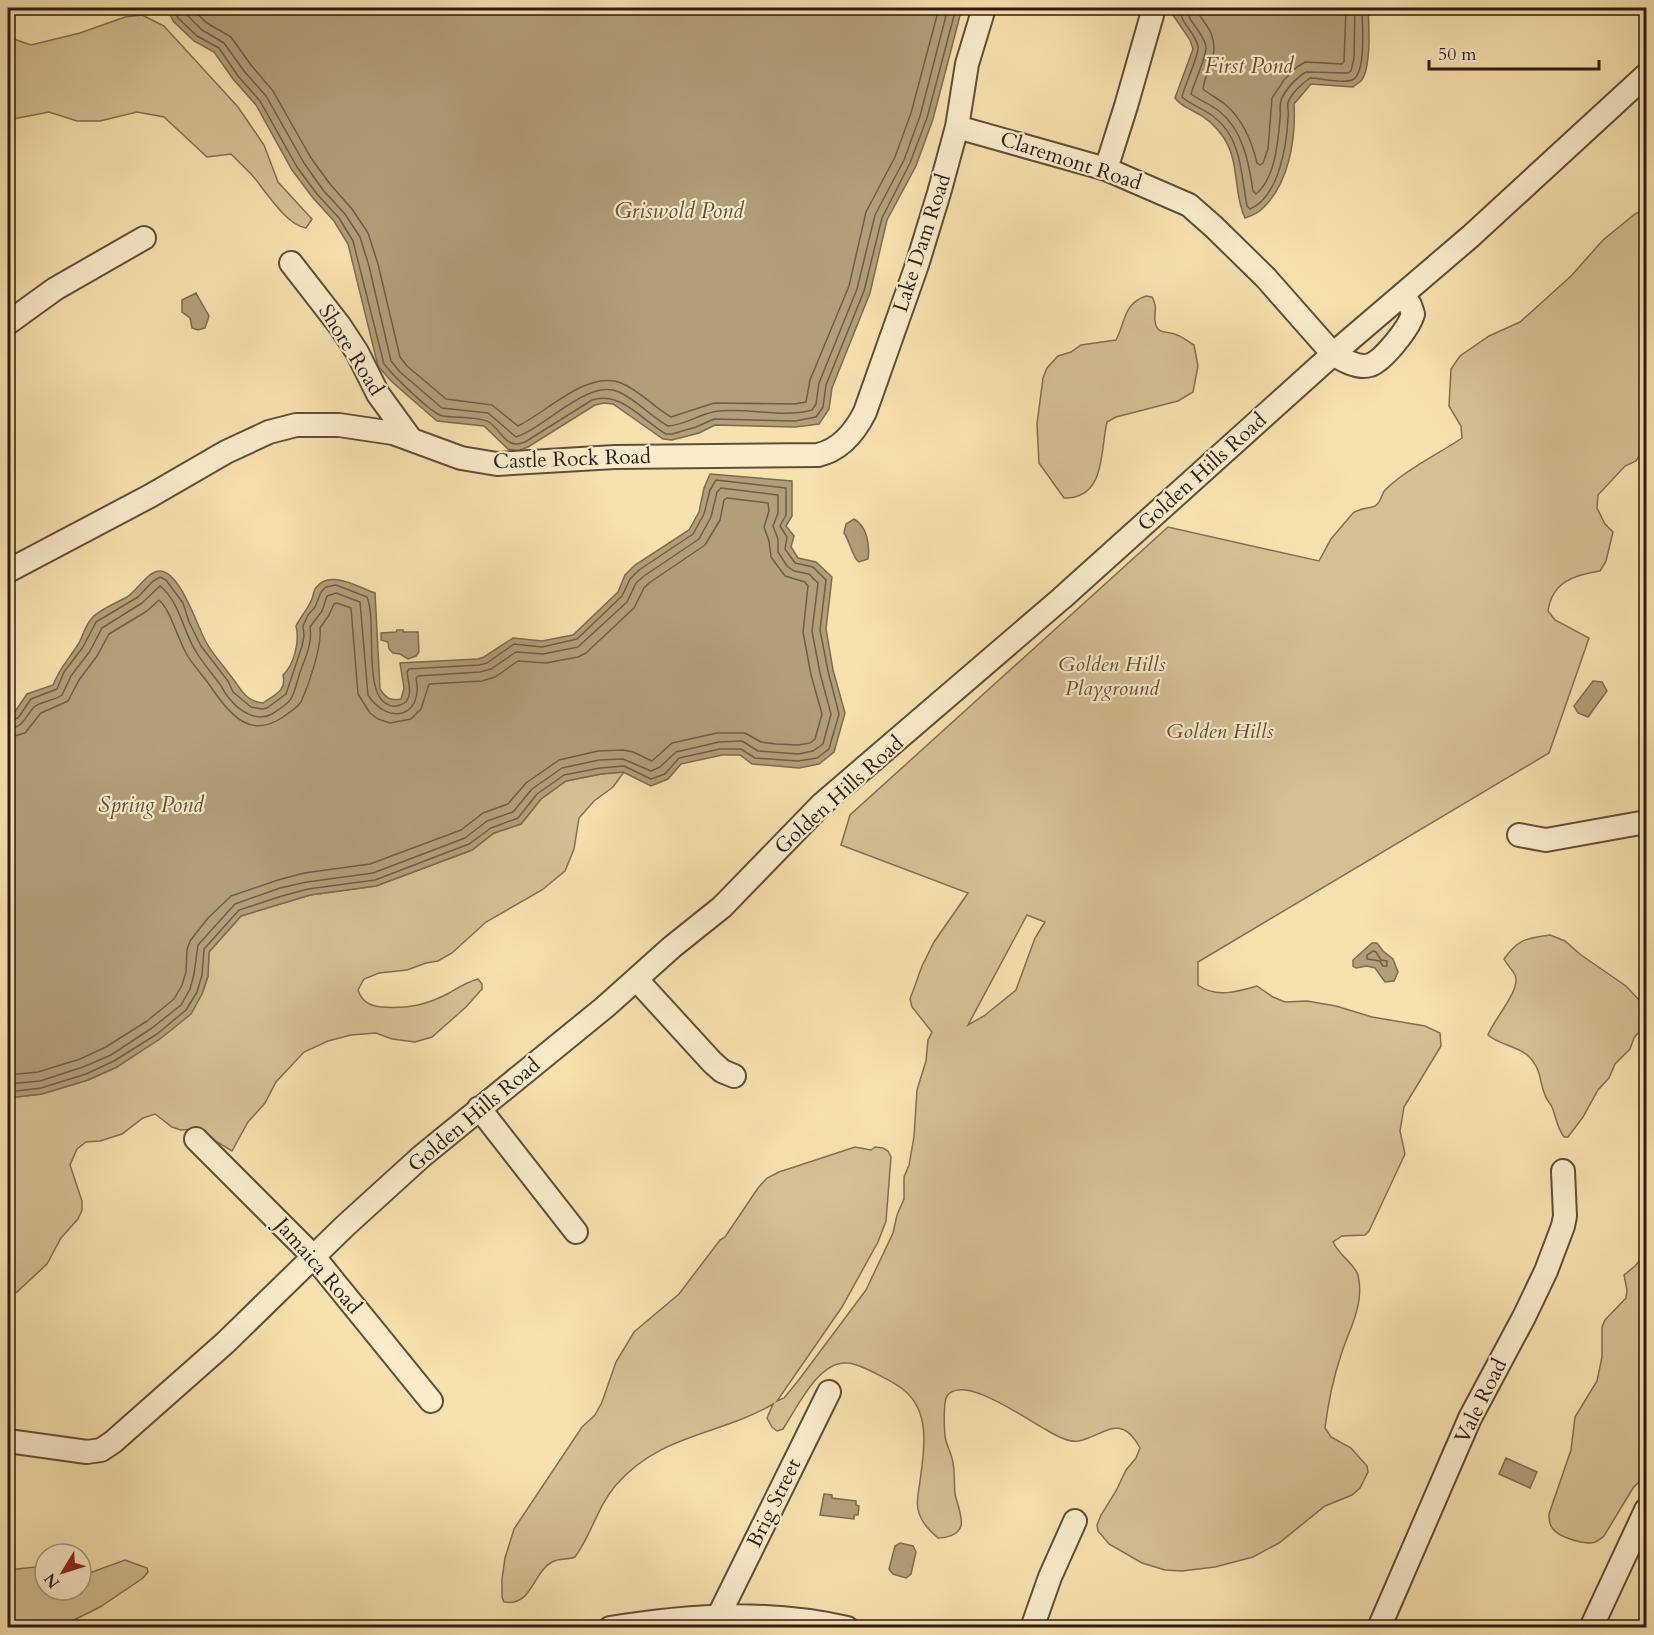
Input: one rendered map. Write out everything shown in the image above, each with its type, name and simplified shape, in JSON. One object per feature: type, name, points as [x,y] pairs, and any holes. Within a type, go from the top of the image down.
[{"type":"street","name":"Lake Dam Road","points":[[818,455],[843,443],[865,412],[917,265],[957,127],[968,64],[984,8]]},
{"type":"street","points":[[1106,169],[1154,8]]},
{"type":"street","name":"Golden Hills Road","points":[[8,1441],[87,1452],[107,1446],[225,1343],[378,1196],[479,1108],[637,980],[735,894],[815,811],[1062,598],[1334,354],[1471,236],[1647,75]]},
{"type":"street","name":"Claremont Road","points":[[957,127],[1106,169],[1174,198],[1200,214],[1266,278],[1334,354]]},
{"type":"street","points":[[8,323],[56,289],[144,238]]},
{"type":"street","name":"Shore Road","points":[[291,263],[340,326],[382,399],[410,438]]},
{"type":"street","points":[[1334,354],[1347,362],[1369,366],[1379,358],[1402,335],[1412,319],[1412,308],[1403,295]]},
{"type":"street","name":"Castle Rock Road","points":[[8,571],[150,496],[226,452],[269,432],[296,425],[319,424],[379,430],[410,438],[461,458],[497,464],[615,457],[818,455]]},
{"type":"street","points":[[1519,835],[1545,840],[1647,822]]},
{"type":"street","points":[[637,980],[712,1062],[734,1076]]},
{"type":"street","points":[[479,1108],[576,1232]]},
{"type":"street","name":"Jamaica Road","points":[[196,1138],[314,1257],[431,1401]]},
{"type":"street","name":"Vale Road","points":[[1379,1628],[1470,1418],[1546,1271],[1565,1216],[1563,1171]]},
{"type":"street","name":"Brig Street","points":[[719,1615],[829,1392]]},
{"type":"street","points":[[1591,1628],[1647,1510]]},
{"type":"street","points":[[1032,1628],[1050,1577],[1075,1521]]},
{"type":"street","points":[[610,1628],[650,1621],[719,1615],[767,1616],[847,1628]]},
{"type":"green space","points":[[142,15],[164,26],[238,107],[264,145],[278,182],[312,219],[306,228],[291,221],[231,154],[207,157],[164,117],[137,112],[100,121],[77,121],[49,112],[13,119],[8,123],[8,37],[31,45],[80,33],[125,17]]},
{"type":"green space","points":[[1646,209],[1646,445],[1636,461],[1625,466],[1598,495],[1597,508],[1605,524],[1613,532],[1606,561],[1600,571],[1581,575],[1566,582],[1559,587],[1550,601],[1548,611],[1555,620],[1589,638],[1549,753],[1198,962],[1198,985],[1205,989],[1219,993],[1257,986],[1285,1002],[1307,1001],[1336,1006],[1372,1017],[1425,1026],[1440,1033],[1441,1046],[1404,1107],[1400,1131],[1405,1154],[1369,1231],[1365,1235],[1342,1236],[1333,1242],[1357,1272],[1360,1286],[1358,1307],[1336,1373],[1325,1428],[1331,1437],[1351,1448],[1367,1466],[1368,1472],[1360,1488],[1352,1495],[1325,1506],[1279,1543],[1253,1557],[1215,1567],[1182,1571],[1165,1570],[1142,1563],[1109,1544],[1098,1531],[1097,1525],[1101,1515],[1140,1448],[1126,1431],[1119,1428],[1112,1429],[1079,1441],[1071,1441],[1057,1436],[995,1400],[967,1390],[955,1390],[946,1399],[944,1425],[946,1441],[952,1457],[955,1494],[961,1514],[961,1526],[952,1535],[938,1538],[923,1521],[917,1506],[924,1446],[919,1410],[913,1400],[897,1385],[855,1364],[836,1364],[809,1387],[783,1429],[777,1431],[767,1418],[773,1404],[753,1415],[671,1445],[633,1468],[609,1493],[575,1557],[552,1562],[540,1573],[521,1599],[504,1602],[502,1579],[505,1558],[514,1529],[582,1427],[595,1415],[616,1362],[634,1332],[679,1294],[720,1240],[725,1237],[767,1178],[855,1147],[871,1150],[875,1147],[883,1148],[891,1157],[886,1221],[878,1242],[842,1307],[777,1401],[784,1398],[798,1381],[866,1290],[893,1233],[904,1199],[904,1177],[909,1165],[914,1137],[917,1090],[926,1061],[928,1040],[932,1032],[912,1007],[910,999],[934,942],[968,893],[841,845],[850,815],[1168,527],[1319,561],[1331,539],[1353,513],[1377,505],[1385,490],[1397,479],[1462,438],[1461,426],[1449,406],[1451,369],[1460,356],[1489,336],[1520,322],[1571,276],[1603,240],[1635,214]],"holes":[[[1027,915],[1045,922],[1035,938],[1016,990],[984,1016],[968,1025]]]},
{"type":"green space","points":[[1146,296],[1152,297],[1154,301],[1155,321],[1158,329],[1179,336],[1194,345],[1198,366],[1193,392],[1178,401],[1116,417],[1107,422],[1099,471],[1094,482],[1087,491],[1078,496],[1064,498],[1039,463],[1037,424],[1043,378],[1047,368],[1058,356],[1071,352],[1081,345],[1116,340],[1129,308]]},
{"type":"green space","points":[[624,772],[613,787],[594,801],[579,818],[574,849],[565,871],[542,890],[486,922],[452,953],[438,961],[407,970],[379,973],[364,979],[358,990],[367,1003],[382,1007],[408,1007],[441,997],[478,979],[482,984],[482,989],[466,1007],[432,1037],[415,1042],[392,1039],[376,1033],[351,1035],[328,1041],[304,1052],[276,1082],[265,1103],[248,1122],[232,1151],[196,1129],[181,1130],[172,1127],[155,1114],[143,1118],[122,1134],[100,1141],[86,1142],[77,1149],[70,1165],[82,1201],[82,1210],[78,1219],[61,1238],[47,1264],[17,1292],[8,1295],[8,1098],[42,1094],[88,1080],[117,1067],[202,994],[208,976],[209,952],[241,916],[310,895],[376,886],[472,850],[494,833],[521,824],[541,799],[566,781]]},
{"type":"green space","points":[[1550,935],[1565,941],[1626,986],[1641,1002],[1646,1017],[1644,1026],[1634,1038],[1630,1049],[1615,1064],[1609,1078],[1598,1090],[1583,1117],[1568,1137],[1564,1137],[1560,1130],[1532,1060],[1522,1051],[1488,1035],[1511,996],[1516,981],[1515,975],[1504,959],[1519,943],[1535,937]]},
{"type":"green space","points":[[1646,1253],[1646,1475],[1633,1488],[1604,1536],[1592,1543],[1575,1541],[1560,1535],[1553,1529],[1549,1514],[1571,1450],[1575,1417],[1597,1381],[1602,1357],[1602,1327],[1605,1320],[1626,1298],[1624,1275]]},
{"type":"green space","points":[[125,1560],[147,1568],[148,1572],[143,1578],[100,1607],[60,1627],[8,1627],[8,1570],[33,1567],[33,1602],[93,1602],[93,1572]]},
{"type":"water","name":"Griswold Pond","points":[[166,8],[962,8],[933,119],[916,166],[887,220],[870,293],[832,388],[829,409],[819,424],[795,427],[715,425],[699,433],[672,440],[663,439],[613,404],[604,403],[595,405],[518,451],[508,449],[484,426],[437,421],[391,381],[378,366],[348,244],[334,221],[292,170],[256,105],[233,79],[214,52],[194,41],[174,22]]},
{"type":"water","name":"First Pond","points":[[1174,8],[1368,8],[1368,56],[1361,81],[1353,87],[1311,84],[1294,104],[1294,132],[1285,174],[1279,187],[1262,209],[1245,218],[1239,198],[1235,168],[1224,138],[1210,122],[1175,98],[1193,49],[1190,40],[1173,15]]},
{"type":"water","points":[[196,293],[209,316],[205,328],[198,330],[192,328],[190,318],[182,312],[182,300]]},
{"type":"water","name":"Spring Pond","points":[[710,474],[792,481],[792,516],[786,526],[794,536],[791,547],[798,558],[816,562],[832,577],[826,629],[833,670],[845,713],[834,752],[819,764],[799,768],[752,764],[740,755],[722,755],[681,764],[668,779],[651,786],[623,772],[566,781],[541,799],[521,824],[494,833],[472,850],[376,886],[310,895],[241,916],[209,952],[208,976],[202,994],[191,1014],[160,1039],[117,1067],[88,1080],[42,1094],[8,1098],[8,716],[14,713],[27,694],[53,685],[79,643],[88,623],[95,615],[127,597],[155,572],[167,573],[181,589],[214,654],[247,697],[263,703],[279,692],[283,685],[283,675],[295,652],[296,626],[311,601],[315,589],[327,580],[344,581],[375,593],[380,689],[389,698],[401,699],[404,688],[400,663],[478,659],[513,638],[542,641],[573,635],[618,592],[625,575],[635,565],[689,530],[699,512],[704,488]]},
{"type":"water","points":[[854,519],[862,526],[868,542],[868,559],[859,562],[844,533],[846,524]]},
{"type":"water","points":[[397,630],[418,632],[419,652],[416,656],[408,659],[393,653],[389,649],[388,642],[381,640],[381,633]]},
{"type":"water","points":[[1593,681],[1602,682],[1607,691],[1588,717],[1578,713],[1574,706]]},
{"type":"water","points":[[1372,943],[1377,943],[1393,959],[1398,972],[1394,981],[1385,982],[1375,968],[1353,966],[1353,960]]},
{"type":"water","points":[[1506,1458],[1537,1472],[1530,1488],[1499,1474]]},
{"type":"water","points":[[824,1494],[832,1495],[832,1498],[856,1501],[856,1505],[859,1506],[858,1515],[854,1515],[854,1519],[820,1515]]},
{"type":"water","points":[[900,1543],[913,1546],[916,1552],[911,1574],[906,1578],[893,1574],[889,1569],[895,1546]]},
{"type":"park label","name":"Golden Hills Playground","points":[[1112,676]]},
{"type":"park label","name":"Golden Hills","points":[[1220,731]]}]
